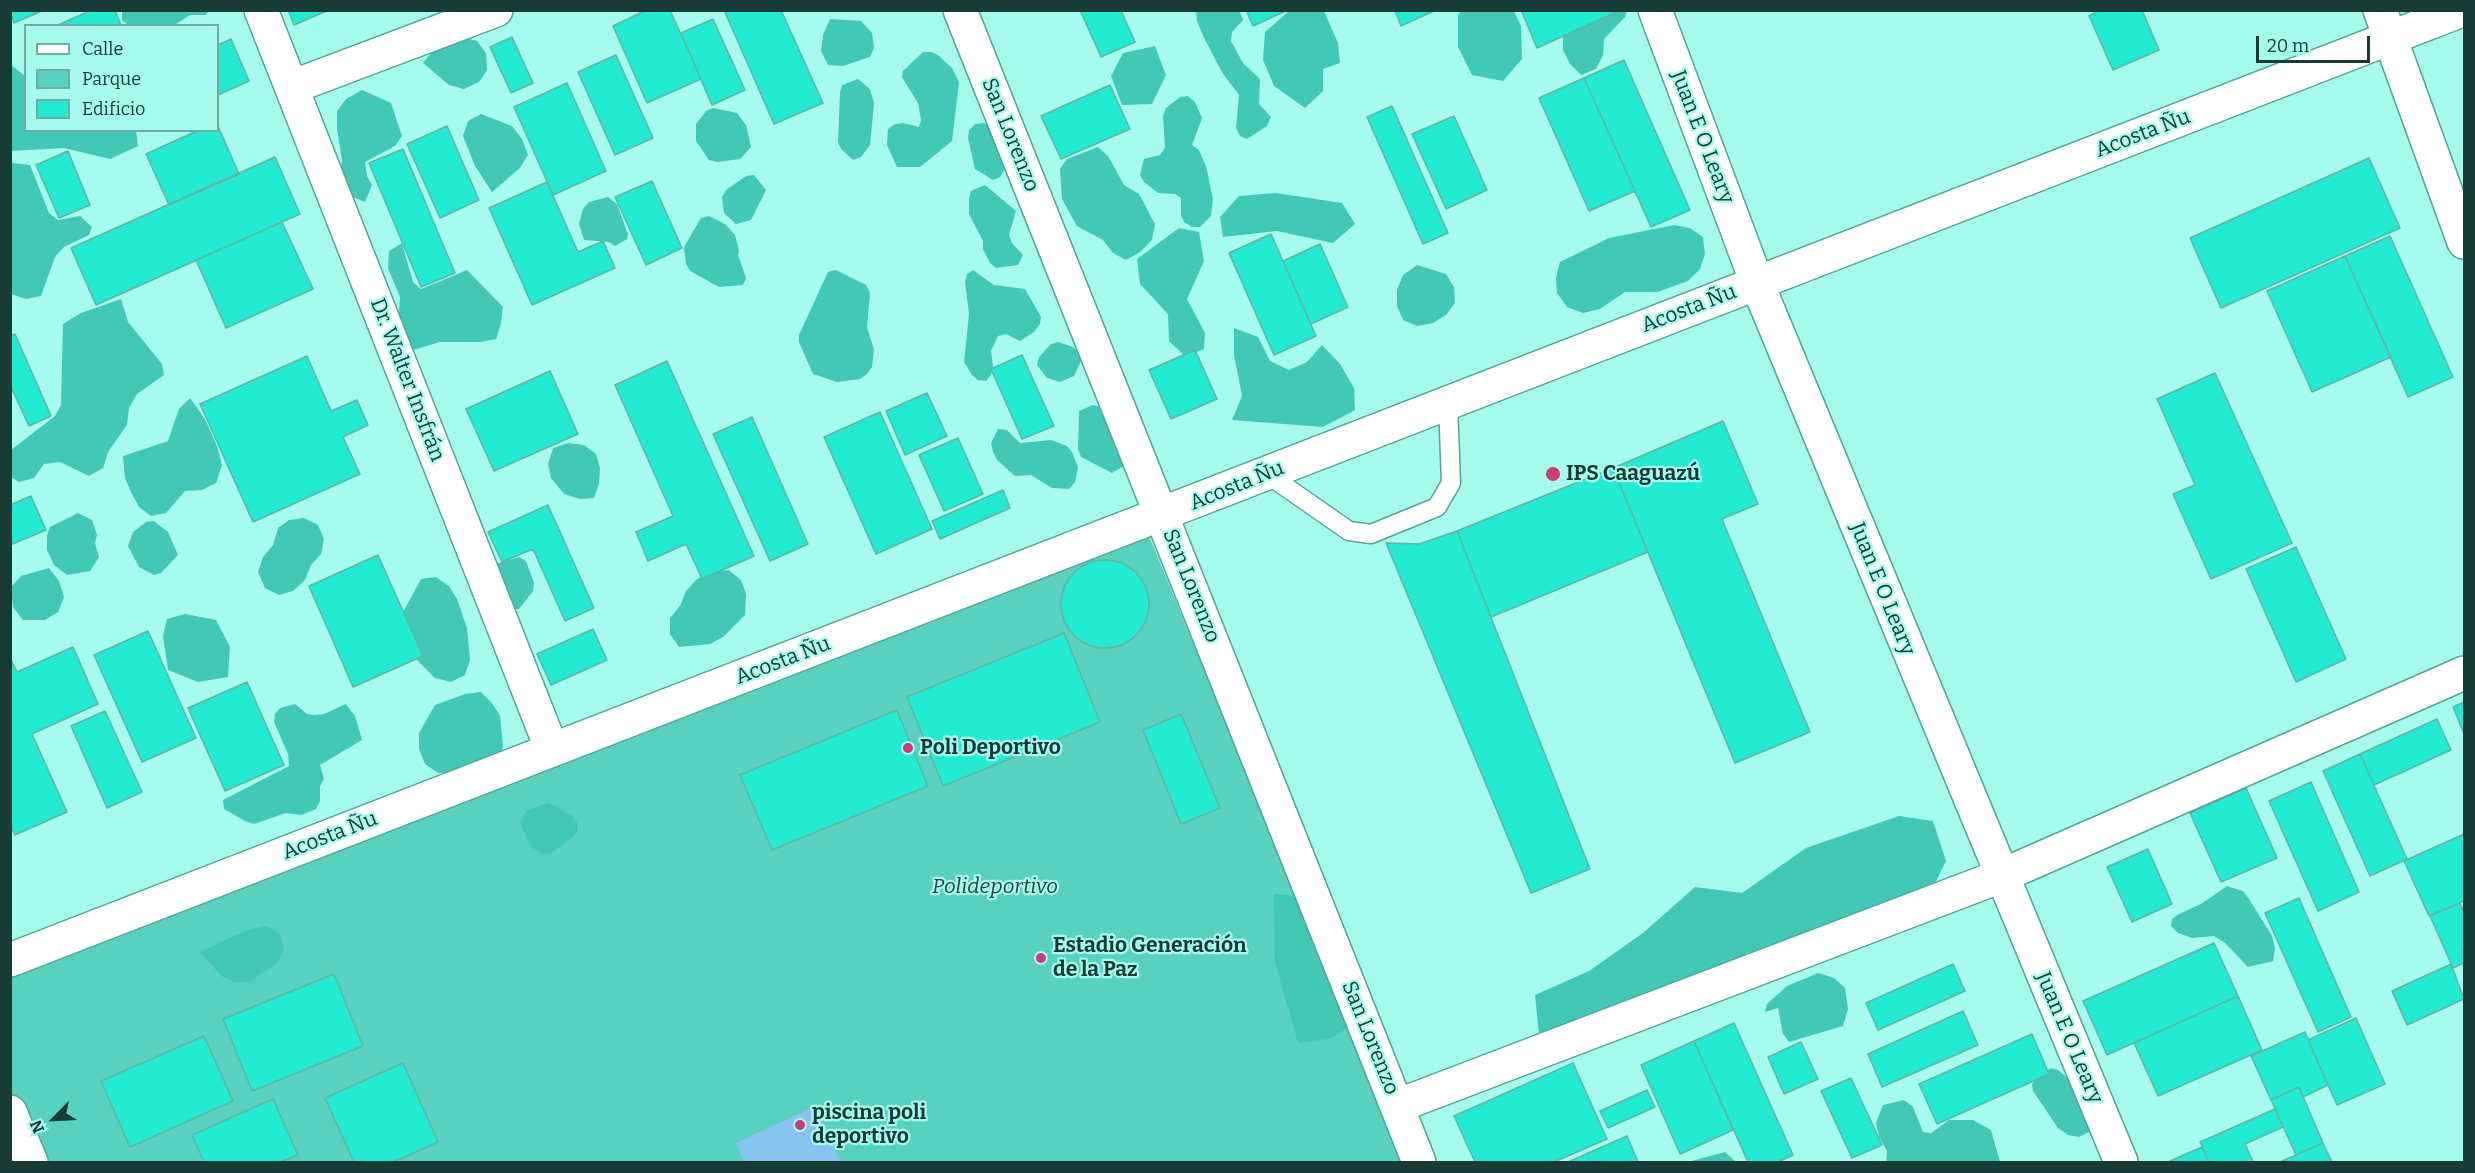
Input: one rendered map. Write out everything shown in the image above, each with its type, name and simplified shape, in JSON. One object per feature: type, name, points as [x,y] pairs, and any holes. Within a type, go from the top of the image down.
[{"type":"street","name":"Dr. Walter Insfrán","points":[[261,10],[552,750]]},
{"type":"street","points":[[292,87],[496,10]]},
{"type":"street","name":"San Lorenzo","points":[[960,10],[1419,1162]]},
{"type":"street","name":"Juan E O Leary","points":[[1655,10],[1756,283],[2121,1162]]},
{"type":"street","name":"Acosta Ñu","points":[[10,960],[1163,515],[1756,283],[2385,24],[2462,10]]},
{"type":"street","points":[[2385,24],[2464,242]]},
{"type":"street","points":[[1397,1106],[2001,876],[2464,673]]},
{"type":"street","points":[[10,1112],[31,1162]]},
{"type":"lane","points":[[1267,474],[1349,531],[1371,534],[1437,507],[1451,483],[1448,403]]},
{"type":"green space","points":[[122,10],[209,11],[206,15],[190,15],[176,24],[127,24],[122,20]]},
{"type":"green space","points":[[1462,10],[1514,11],[1521,26],[1522,59],[1503,81],[1472,75],[1458,47],[1458,15]]},
{"type":"green space","points":[[1196,11],[1240,12],[1243,20],[1232,32],[1231,41],[1243,63],[1260,79],[1259,104],[1271,117],[1267,126],[1247,139],[1240,136],[1236,128],[1239,95],[1223,74],[1204,38],[1197,21]]},
{"type":"green space","points":[[1289,11],[1324,11],[1338,43],[1340,63],[1323,69],[1323,91],[1305,108],[1274,86],[1263,60],[1265,32]]},
{"type":"green space","points":[[1584,11],[1627,11],[1625,17],[1604,39],[1603,55],[1596,69],[1581,75],[1570,64],[1563,50],[1563,34]]},
{"type":"green space","points":[[830,19],[861,21],[872,33],[874,48],[870,57],[843,66],[828,65],[821,51],[823,35]]},
{"type":"green space","points":[[462,37],[477,41],[486,53],[487,70],[479,82],[464,89],[449,85],[423,63],[434,49]]},
{"type":"green space","points":[[1155,46],[1166,75],[1152,104],[1122,105],[1111,76],[1123,53]]},
{"type":"green space","points":[[923,52],[932,52],[939,56],[952,68],[959,82],[952,141],[920,167],[897,167],[887,145],[888,129],[895,124],[903,123],[919,127],[921,120],[918,103],[902,77],[903,71]]},
{"type":"green space","points":[[10,64],[24,75],[24,132],[136,132],[138,146],[110,159],[64,148],[11,151]]},
{"type":"green space","points":[[858,79],[870,89],[874,103],[870,145],[861,157],[853,160],[841,149],[838,142],[840,93],[842,85]]},
{"type":"green space","points":[[362,90],[391,103],[402,136],[395,146],[365,162],[367,176],[372,185],[365,202],[350,196],[339,186],[342,160],[337,129],[337,111],[346,99]]},
{"type":"green space","points":[[1188,96],[1195,102],[1202,118],[1192,145],[1199,150],[1206,166],[1213,199],[1211,216],[1200,227],[1192,227],[1184,222],[1181,215],[1181,198],[1175,194],[1158,193],[1144,182],[1140,175],[1144,159],[1160,155],[1165,148],[1163,116],[1166,108],[1180,97]]},
{"type":"green space","points":[[713,108],[737,113],[746,125],[751,147],[740,159],[717,162],[709,160],[696,141],[696,124],[706,111]]},
{"type":"green space","points":[[481,114],[512,126],[522,139],[528,155],[520,168],[492,192],[475,166],[463,136],[468,121]]},
{"type":"green space","points":[[975,124],[990,125],[1008,164],[1000,177],[993,180],[975,169],[968,138],[969,130]]},
{"type":"green space","points":[[1098,147],[1108,156],[1124,185],[1139,194],[1155,224],[1152,240],[1140,252],[1126,260],[1113,253],[1103,240],[1077,226],[1062,199],[1060,169],[1067,159]]},
{"type":"green space","points":[[10,164],[30,165],[49,213],[58,220],[80,216],[92,227],[89,235],[64,247],[55,257],[41,296],[26,299],[11,294]]},
{"type":"green space","points":[[754,175],[766,190],[751,220],[736,224],[724,213],[722,197],[726,190],[746,176]]},
{"type":"green space","points":[[985,185],[1016,211],[1009,235],[1012,243],[1023,255],[1018,265],[996,268],[990,263],[983,249],[983,241],[969,214],[969,199],[971,191]]},
{"type":"green space","points":[[1276,193],[1342,203],[1355,224],[1333,243],[1277,231],[1223,237],[1220,217],[1239,196]]},
{"type":"green space","points":[[608,197],[617,204],[628,234],[627,239],[615,246],[609,242],[584,240],[579,224],[583,209],[589,202]]},
{"type":"green space","points":[[709,216],[725,224],[735,235],[738,255],[746,278],[743,285],[719,287],[690,271],[686,264],[684,247],[701,218]]},
{"type":"green space","points":[[1674,225],[1690,228],[1703,237],[1705,254],[1700,269],[1688,281],[1658,292],[1625,292],[1600,309],[1583,313],[1567,307],[1557,293],[1556,278],[1560,262],[1609,238]]},
{"type":"green space","points":[[1179,228],[1199,232],[1204,261],[1187,299],[1205,333],[1204,349],[1186,357],[1169,341],[1168,314],[1140,284],[1137,259]]},
{"type":"green space","points":[[402,243],[413,282],[421,289],[467,270],[503,307],[496,339],[480,342],[440,342],[413,350],[391,328],[399,313],[400,297],[388,268],[389,251]]},
{"type":"green space","points":[[1417,265],[1446,274],[1454,287],[1455,303],[1446,315],[1433,323],[1417,326],[1403,320],[1397,306],[1397,290],[1403,275]]},
{"type":"green space","points":[[836,270],[866,285],[870,293],[867,327],[874,350],[872,367],[867,374],[860,379],[837,382],[813,374],[799,342],[799,335],[828,272]]},
{"type":"green space","points":[[973,270],[994,285],[1025,289],[1041,317],[1040,324],[1034,332],[1020,341],[1006,334],[998,336],[991,351],[993,366],[991,375],[986,381],[978,380],[972,375],[964,362],[969,314],[965,282],[967,274]]},
{"type":"green space","points":[[121,299],[128,322],[162,364],[164,375],[137,394],[129,408],[127,425],[108,452],[103,468],[89,476],[60,462],[44,464],[34,478],[19,482],[11,477],[11,450],[55,416],[61,405],[63,324],[81,313]]},
{"type":"green space","points":[[1234,328],[1258,337],[1270,361],[1289,370],[1307,362],[1322,345],[1340,364],[1354,388],[1355,410],[1323,427],[1232,420],[1242,396],[1234,355]]},
{"type":"green space","points":[[1058,342],[1073,347],[1079,353],[1081,361],[1074,376],[1060,382],[1047,378],[1037,365],[1039,357],[1051,344]]},
{"type":"green space","points":[[190,398],[205,419],[217,446],[222,465],[216,483],[202,490],[185,491],[166,513],[151,516],[139,507],[131,492],[125,478],[123,456],[168,441],[179,409]]},
{"type":"green space","points":[[1093,405],[1109,410],[1132,461],[1112,473],[1081,457],[1078,449],[1079,411]]},
{"type":"green space","points":[[998,429],[1007,430],[1020,443],[1051,440],[1067,446],[1078,467],[1075,482],[1069,489],[1052,488],[1031,475],[1015,476],[997,460],[993,452],[991,443]]},
{"type":"green space","points":[[568,443],[584,445],[596,454],[600,468],[599,484],[594,498],[580,499],[564,494],[551,478],[548,464],[553,448]]},
{"type":"green space","points":[[78,513],[92,520],[97,535],[95,543],[99,557],[90,571],[67,575],[54,565],[47,550],[47,535],[50,527]]},
{"type":"green space","points":[[304,518],[318,525],[324,539],[321,554],[311,565],[305,580],[293,591],[279,595],[265,588],[258,572],[263,557],[273,545],[278,528],[289,520]]},
{"type":"green space","points":[[154,521],[168,532],[178,555],[161,573],[154,575],[139,567],[128,546],[133,532],[146,522]]},
{"type":"green space","name":"Poli Deportivo","points":[[1149,536],[1406,1162],[31,1162],[11,1112],[11,961]]},
{"type":"green space","points":[[519,557],[526,561],[534,583],[533,591],[519,609],[512,610],[496,564]]},
{"type":"green space","points":[[49,568],[59,581],[64,597],[58,612],[45,620],[23,620],[13,607],[11,587],[21,576]]},
{"type":"green space","points":[[729,570],[741,580],[746,594],[745,615],[723,637],[710,644],[679,647],[670,634],[670,618],[680,606],[686,591],[697,579],[713,572]]},
{"type":"green space","points":[[436,577],[449,586],[457,599],[467,628],[470,660],[465,675],[451,682],[435,678],[413,656],[402,614],[421,579]]},
{"type":"green space","points":[[185,614],[216,620],[230,647],[228,677],[198,682],[168,670],[163,636],[167,619]]},
{"type":"green space","points":[[481,692],[500,716],[503,747],[498,762],[468,773],[438,773],[425,764],[419,749],[419,733],[435,705],[465,694]]},
{"type":"green space","points":[[295,704],[307,714],[315,715],[324,714],[346,704],[355,716],[362,740],[320,765],[324,779],[320,786],[320,801],[316,809],[301,815],[286,813],[254,824],[245,821],[224,809],[223,800],[289,766],[288,754],[274,722],[275,714],[280,708]]},
{"type":"green space","points":[[549,803],[572,816],[577,822],[577,831],[572,838],[551,853],[543,854],[531,847],[520,823],[527,810]]},
{"type":"green space","points":[[1899,816],[1933,821],[1946,861],[1929,895],[1772,949],[1747,953],[1730,966],[1677,991],[1644,994],[1608,1023],[1539,1034],[1535,995],[1589,971],[1643,933],[1695,887],[1742,893],[1806,848]]},
{"type":"green space","points":[[2227,886],[2243,891],[2272,936],[2275,948],[2273,961],[2248,967],[2225,943],[2214,936],[2192,938],[2178,933],[2171,926],[2172,919],[2179,914],[2201,904]]},
{"type":"green space","points":[[1274,894],[1297,896],[1350,1027],[1328,1039],[1298,1043],[1275,962]]},
{"type":"green space","points":[[266,926],[280,934],[284,949],[277,963],[251,981],[236,983],[221,976],[200,952],[250,929]]},
{"type":"green space","points":[[1818,973],[1834,978],[1845,988],[1848,1009],[1843,1026],[1789,1042],[1783,1034],[1778,1008],[1765,1012],[1767,1004],[1787,986]]},
{"type":"green space","points":[[2051,1068],[2058,1070],[2082,1090],[2091,1131],[2079,1137],[2068,1135],[2058,1128],[2033,1091],[2032,1084],[2039,1075]]},
{"type":"green space","points":[[1904,1100],[1913,1107],[1923,1132],[1931,1133],[1949,1120],[1973,1120],[1991,1130],[2000,1162],[1886,1162],[1887,1151],[1879,1137],[1876,1123],[1883,1105]]},
{"type":"green space","points":[[1725,1152],[1736,1162],[1688,1162]]},
{"type":"water","name":"piscina poli deportivo","points":[[816,1106],[841,1162],[744,1162],[736,1143]]},
{"type":"building","points":[[10,10],[44,10],[14,23]]},
{"type":"building","points":[[92,10],[115,10],[120,24],[60,24]]},
{"type":"building","points":[[288,10],[329,10],[294,25]]},
{"type":"building","points":[[646,10],[670,10],[701,79],[647,103],[613,26]]},
{"type":"building","points":[[724,10],[781,10],[823,103],[774,124]]},
{"type":"building","points":[[1080,10],[1121,10],[1135,42],[1101,57]]},
{"type":"building","points":[[1246,10],[1288,10],[1253,26]]},
{"type":"building","points":[[1395,10],[1436,10],[1401,26]]},
{"type":"building","points":[[1521,10],[1621,10],[1537,48]]},
{"type":"building","points":[[2100,10],[2142,10],[2159,50],[2113,70],[2089,16]]},
{"type":"building","points":[[713,19],[745,90],[712,105],[681,33]]},
{"type":"building","points":[[512,37],[533,83],[511,93],[490,47]]},
{"type":"building","points":[[231,39],[249,81],[219,95],[219,45]]},
{"type":"building","points":[[616,55],[653,138],[615,155],[578,72]]},
{"type":"building","points":[[1624,60],[1690,210],[1651,227],[1584,78]]},
{"type":"building","points":[[1584,78],[1635,191],[1589,211],[1539,98]]},
{"type":"building","points":[[567,83],[606,171],[553,195],[514,107]]},
{"type":"building","points":[[1110,85],[1130,129],[1061,159],[1041,116]]},
{"type":"building","points":[[1392,106],[1448,233],[1423,244],[1367,117]]},
{"type":"building","points":[[1454,116],[1487,190],[1446,209],[1412,134]]},
{"type":"building","points":[[447,126],[479,200],[440,218],[407,144]]},
{"type":"building","points":[[219,128],[239,174],[169,205],[146,154],[195,132],[219,132]]},
{"type":"building","points":[[403,149],[455,273],[421,287],[369,163]]},
{"type":"building","points":[[68,151],[90,205],[59,218],[36,165]]},
{"type":"building","points":[[275,157],[300,214],[96,305],[71,248]]},
{"type":"building","points":[[2369,158],[2400,228],[2221,308],[2190,238]]},
{"type":"building","points":[[652,181],[682,248],[646,265],[615,197]]},
{"type":"building","points":[[547,182],[578,252],[603,241],[615,268],[532,305],[489,208]]},
{"type":"building","points":[[282,222],[313,289],[226,328],[196,260]]},
{"type":"building","points":[[1271,234],[1316,336],[1274,355],[1229,253]]},
{"type":"building","points":[[2390,236],[2453,377],[2408,397],[2345,256]]},
{"type":"building","points":[[1320,244],[1348,307],[1311,324],[1283,261]]},
{"type":"building","points":[[2345,256],[2391,357],[2312,392],[2267,291]]},
{"type":"building","points":[[15,334],[51,416],[29,426],[10,385],[10,336]]},
{"type":"building","points":[[1195,350],[1217,399],[1171,419],[1149,370]]},
{"type":"building","points":[[1022,355],[1054,426],[1022,439],[991,369]]},
{"type":"building","points":[[307,356],[331,411],[357,400],[368,425],[343,437],[360,474],[253,522],[200,404]]},
{"type":"building","points":[[667,361],[754,556],[702,579],[686,544],[648,561],[636,532],[673,516],[615,385]]},
{"type":"building","points":[[550,371],[578,434],[494,471],[466,409]]},
{"type":"building","points":[[2215,373],[2292,543],[2211,579],[2173,494],[2195,485],[2157,399]]},
{"type":"building","points":[[927,393],[947,436],[905,455],[886,411]]},
{"type":"building","points":[[880,412],[932,529],[876,554],[824,437]]},
{"type":"building","points":[[752,417],[808,544],[770,561],[713,434]]},
{"type":"building","points":[[1723,421],[1758,504],[1722,519],[1810,732],[1735,763],[1613,468]]},
{"type":"building","points":[[958,438],[983,494],[944,511],[919,455]]},
{"type":"building","points":[[1613,468],[1648,552],[1491,617],[1457,531]]},
{"type":"building","points":[[1003,490],[1010,508],[940,539],[932,521]]},
{"type":"building","points":[[31,496],[46,530],[10,545],[10,505]]},
{"type":"building","points":[[548,505],[594,608],[565,621],[533,549],[502,562],[488,532]]},
{"type":"building","points":[[1457,531],[1590,869],[1531,893],[1386,543],[1419,544]]},
{"type":"building","points":[[2296,547],[2346,659],[2296,682],[2246,569]]},
{"type":"building","points":[[378,555],[423,656],[353,687],[309,586]]},
{"type":"building","points":[[1096,560],[1114,560],[1130,567],[1142,579],[1149,595],[1149,613],[1142,629],[1130,641],[1114,648],[1096,648],[1080,641],[1068,629],[1061,613],[1061,595],[1068,579],[1080,567]]},
{"type":"building","points":[[593,629],[607,660],[551,685],[537,654]]},
{"type":"building","points":[[148,631],[196,738],[142,762],[94,655]]},
{"type":"building","points":[[1064,633],[1100,722],[943,786],[907,697]]},
{"type":"building","points":[[73,647],[98,704],[32,734],[67,812],[15,835],[10,825],[10,658],[17,672]]},
{"type":"building","points":[[247,682],[284,765],[225,791],[188,708]]},
{"type":"building","points":[[2464,702],[2464,734],[2453,707]]},
{"type":"building","points":[[897,710],[928,786],[772,850],[740,775]]},
{"type":"building","points":[[105,711],[142,792],[107,808],[71,726]]},
{"type":"building","points":[[1181,714],[1220,808],[1181,824],[1143,730]]},
{"type":"building","points":[[2437,719],[2451,750],[2374,785],[2360,754]]},
{"type":"building","points":[[2360,754],[2407,859],[2370,876],[2323,771]]},
{"type":"building","points":[[2311,782],[2359,892],[2318,911],[2269,801]]},
{"type":"building","points":[[2246,788],[2277,858],[2221,882],[2190,813]]},
{"type":"building","points":[[2464,834],[2464,901],[2429,916],[2404,861]]},
{"type":"building","points":[[2148,849],[2172,904],[2132,922],[2107,867]]},
{"type":"building","points":[[2299,898],[2351,1017],[2318,1032],[2265,913]]},
{"type":"building","points":[[2460,903],[2464,913],[2464,963],[2453,968],[2430,916]]},
{"type":"building","points":[[2214,943],[2238,996],[2107,1055],[2083,1001]]},
{"type":"building","points":[[1953,964],[1965,991],[1878,1030],[1866,1003]]},
{"type":"building","points":[[2451,964],[2464,999],[2407,1025],[2392,991]]},
{"type":"building","points":[[334,974],[363,1046],[252,1091],[223,1019]]},
{"type":"building","points":[[2238,996],[2262,1050],[2158,1096],[2134,1043]]},
{"type":"building","points":[[1963,1011],[1978,1045],[1882,1087],[1868,1054]]},
{"type":"building","points":[[2356,1018],[2385,1084],[2337,1105],[2308,1040]]},
{"type":"building","points":[[1734,1023],[1793,1155],[1778,1162],[1748,1162],[1694,1041]]},
{"type":"building","points":[[2305,1032],[2328,1085],[2303,1097],[2299,1087],[2271,1100],[2251,1056]]},
{"type":"building","points":[[2032,1034],[2049,1074],[1937,1124],[1919,1084]]},
{"type":"building","points":[[204,1036],[233,1101],[130,1147],[101,1081]]},
{"type":"building","points":[[1694,1041],[1733,1130],[1680,1154],[1641,1065]]},
{"type":"building","points":[[1801,1042],[1818,1079],[1784,1094],[1768,1057]]},
{"type":"building","points":[[403,1063],[438,1142],[393,1162],[354,1162],[325,1098]]},
{"type":"building","points":[[1573,1063],[1607,1139],[1554,1162],[1475,1162],[1454,1116]]},
{"type":"building","points":[[1851,1078],[1882,1145],[1852,1158],[1821,1091]]},
{"type":"building","points":[[2299,1087],[2323,1143],[2296,1155],[2271,1100]]},
{"type":"building","points":[[1647,1090],[1655,1107],[1608,1128],[1600,1111]]},
{"type":"building","points":[[273,1099],[298,1155],[281,1162],[204,1162],[192,1135]]},
{"type":"building","points":[[2275,1109],[2283,1127],[2245,1144],[2253,1162],[2209,1162],[2200,1142]]},
{"type":"building","points":[[1627,1136],[1638,1162],[1568,1162]]},
{"type":"building","points":[[2323,1143],[2332,1162],[2280,1162],[2296,1155]]},
{"type":"building","points":[[2202,1147],[2209,1162],[2168,1162]]},
{"type":"place","name":"IPS Caaguazú","points":[[1553,474]]},
{"type":"place","name":"Poli Deportivo","points":[[908,748]]},
{"type":"place","name":"Estadio Generación de la Paz","points":[[1041,958]]},
{"type":"place","name":"piscina poli deportivo","points":[[800,1125]]},
{"type":"park label","name":"Polideportivo","points":[[995,887]]}]
